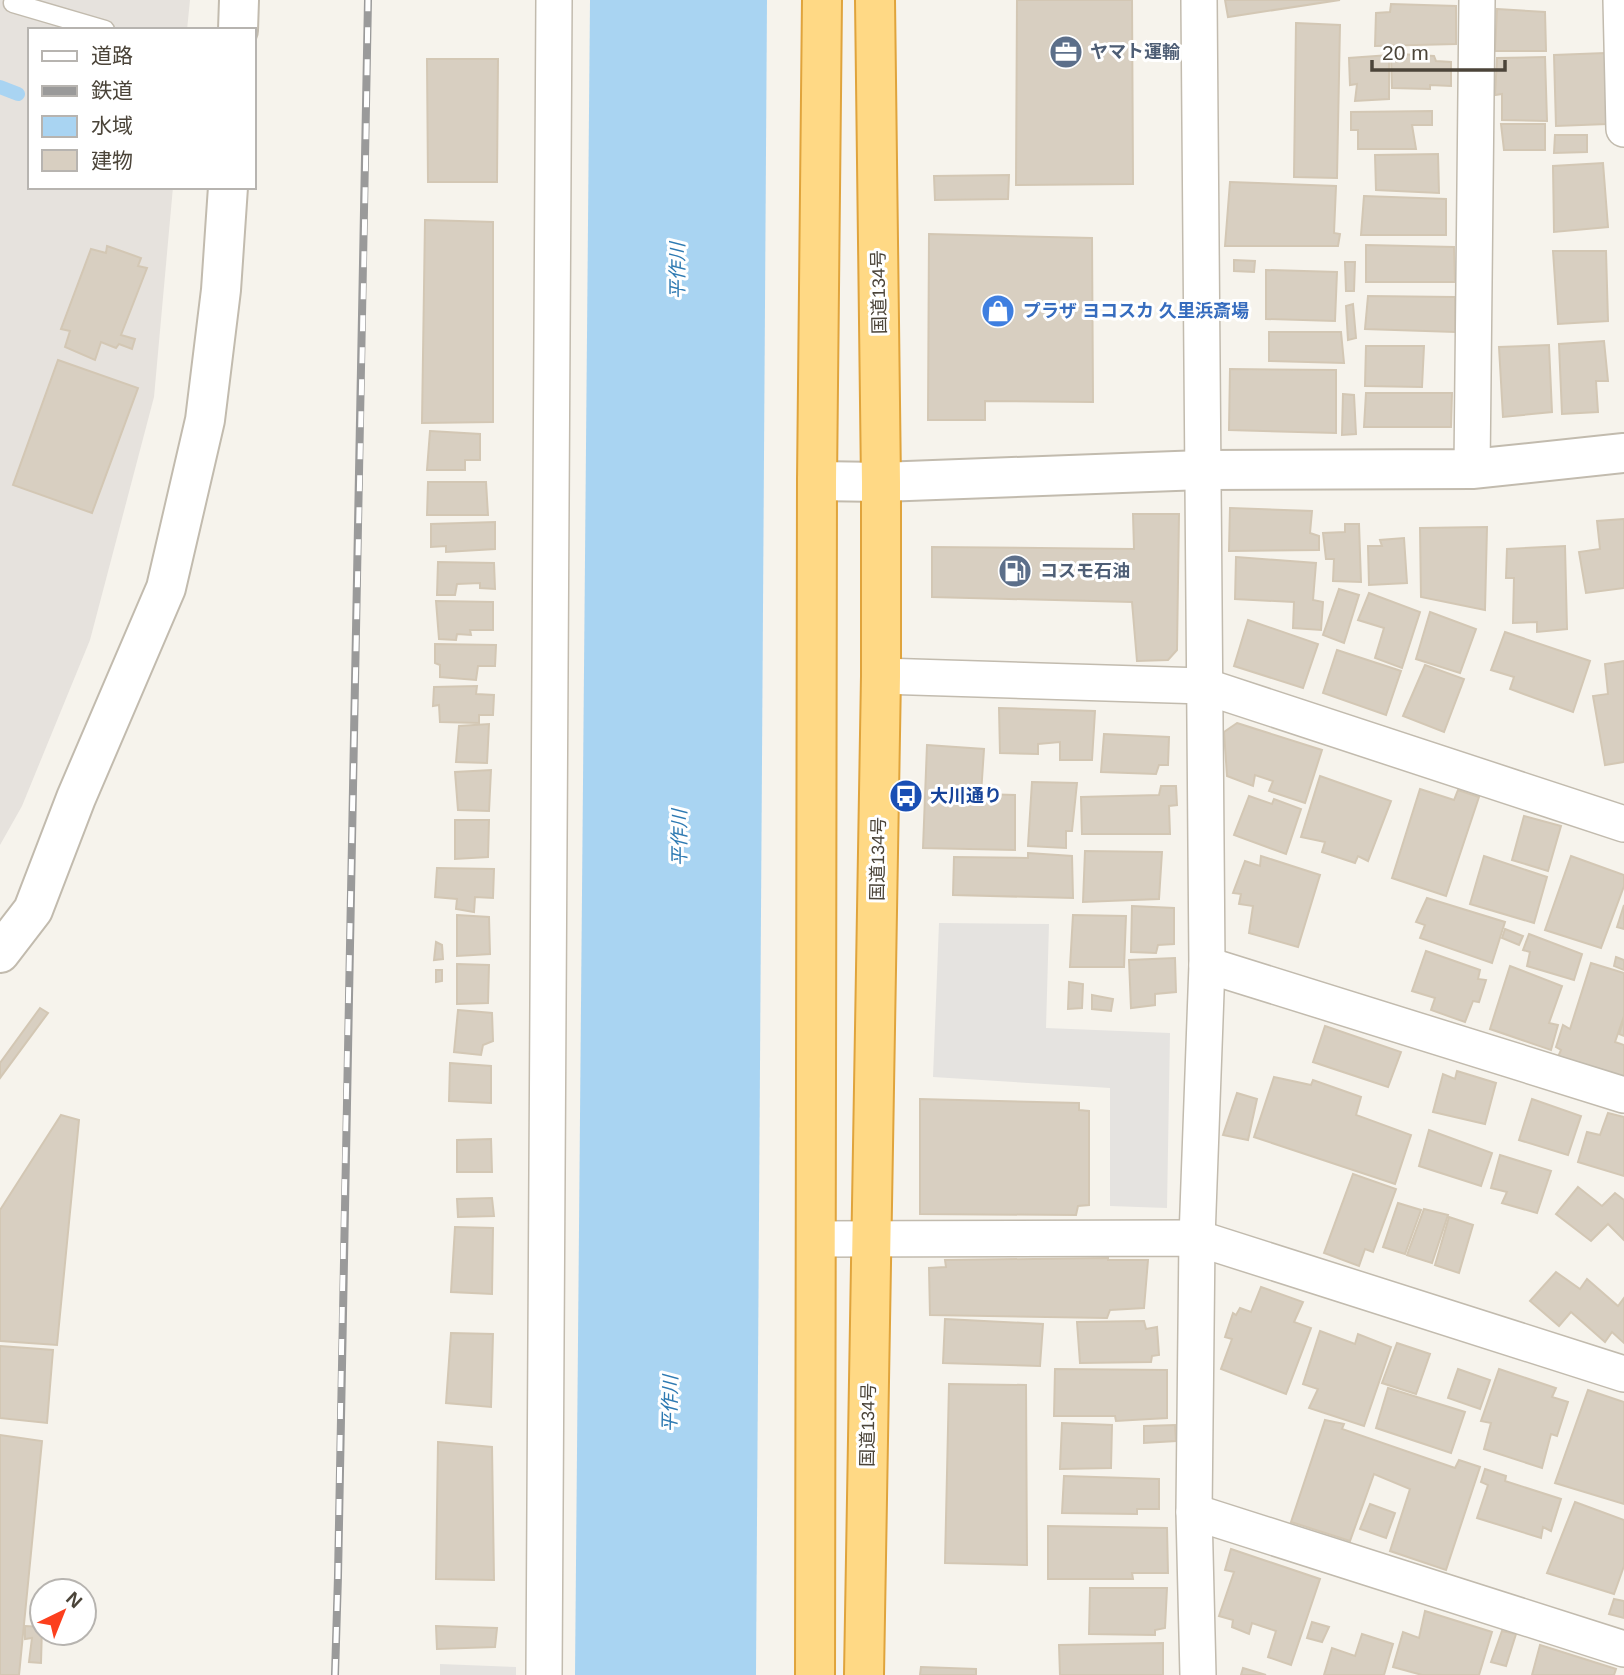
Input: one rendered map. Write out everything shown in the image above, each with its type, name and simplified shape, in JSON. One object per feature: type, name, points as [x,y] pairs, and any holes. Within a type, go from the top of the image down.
[{"type":"highway","points":[[815,1675],[817,481],[822,0]]},
{"type":"highway","name":"国道134号","points":[[864,1675],[881,676],[875,0]]},
{"type":"street","points":[[238,28],[239,0]]},
{"type":"street","points":[[544,1675],[554,0]]},
{"type":"street","points":[[1198,1675],[1194,1512],[1197,1238],[1207,965],[1199,0]]},
{"type":"street","points":[[1472,469],[1477,0]]},
{"type":"street","points":[[1621,0],[1624,129]]},
{"type":"street","points":[[0,953],[33,910],[76,798],[166,588],[205,420],[221,290],[228,189]]},
{"type":"street","points":[[817,481],[881,482],[1202,470],[1472,469],[1624,453]]},
{"type":"street","points":[[881,676],[1204,686],[1624,824]]},
{"type":"street","points":[[1207,965],[1624,1095]]},
{"type":"street","points":[[815,1240],[1197,1238],[1624,1374]]},
{"type":"street","points":[[1194,1512],[1624,1649]]},
{"type":"lane","points":[[13,4],[98,28]]},
{"type":"shaded area","points":[[0,0],[190,0],[187,28],[28,28],[28,189],[173,189],[154,397],[90,640],[22,806],[0,845]]},
{"type":"shaded area","points":[[939,923],[1049,924],[1046,1028],[1170,1033],[1167,1208],[1110,1206],[1110,1088],[933,1077]]},
{"type":"shaded area","points":[[440,1664],[516,1667],[516,1675],[440,1675]]},
{"type":"water","name":"平作川","points":[[590,0],[767,0],[756,1675],[575,1675]]},
{"type":"building","points":[[1017,0],[1132,0],[1133,184],[1016,185]]},
{"type":"building","points":[[1225,0],[1340,0],[1228,17]]},
{"type":"building","points":[[1391,4],[1456,6],[1456,44],[1375,46],[1376,13],[1390,12]]},
{"type":"building","points":[[1497,9],[1545,12],[1546,51],[1495,51]]},
{"type":"building","points":[[1296,23],[1340,25],[1337,178],[1294,177]]},
{"type":"building","points":[[1605,53],[1607,124],[1556,126],[1554,55]]},
{"type":"building","points":[[1399,54],[1434,56],[1436,61],[1451,62],[1451,86],[1430,85],[1430,89],[1392,88],[1391,58],[1401,59]]},
{"type":"building","points":[[1389,55],[1389,99],[1355,101],[1357,84],[1350,85],[1349,58]]},
{"type":"building","points":[[1545,57],[1547,121],[1502,120],[1502,94],[1495,95],[1497,58]]},
{"type":"building","points":[[427,59],[498,59],[497,182],[428,182]]},
{"type":"building","points":[[1432,111],[1432,125],[1412,125],[1416,149],[1358,149],[1358,130],[1351,130],[1351,112]]},
{"type":"building","points":[[1501,124],[1545,124],[1545,150],[1504,150]]},
{"type":"building","points":[[1555,135],[1587,135],[1587,152],[1554,153]]},
{"type":"building","points":[[1438,154],[1439,193],[1376,190],[1375,155]]},
{"type":"building","points":[[1603,163],[1608,227],[1554,232],[1553,166]]},
{"type":"building","points":[[1009,175],[1008,199],[935,200],[934,176]]},
{"type":"building","points":[[1230,182],[1336,186],[1334,233],[1340,234],[1338,246],[1225,246]]},
{"type":"building","points":[[1364,196],[1446,199],[1446,235],[1361,235]]},
{"type":"building","points":[[425,220],[493,222],[493,422],[422,423]]},
{"type":"building","points":[[929,234],[1092,238],[1093,402],[985,401],[985,420],[928,420]]},
{"type":"building","points":[[1366,245],[1454,247],[1455,282],[1366,282]]},
{"type":"building","points":[[107,246],[141,258],[138,266],[147,268],[121,335],[135,339],[132,349],[119,344],[116,348],[101,342],[95,360],[65,347],[70,331],[61,329],[91,249],[106,253]]},
{"type":"building","points":[[1553,251],[1606,251],[1608,321],[1558,324]]},
{"type":"building","points":[[1234,260],[1255,261],[1254,272],[1234,271]]},
{"type":"building","points":[[1345,262],[1355,262],[1354,291],[1346,291]]},
{"type":"building","points":[[1266,270],[1337,272],[1335,321],[1266,319]]},
{"type":"building","points":[[1368,296],[1455,297],[1455,332],[1365,329]]},
{"type":"building","points":[[1353,304],[1356,338],[1348,340],[1346,306]]},
{"type":"building","points":[[1269,332],[1341,332],[1344,363],[1269,361]]},
{"type":"building","points":[[1604,341],[1608,381],[1596,381],[1598,412],[1562,414],[1559,344]]},
{"type":"building","points":[[1549,345],[1552,412],[1503,417],[1499,347]]},
{"type":"building","points":[[1366,346],[1424,346],[1422,387],[1365,386]]},
{"type":"building","points":[[58,360],[138,388],[92,513],[13,485]]},
{"type":"building","points":[[1230,369],[1336,370],[1336,433],[1229,430]]},
{"type":"building","points":[[1366,393],[1452,393],[1451,427],[1364,427]]},
{"type":"building","points":[[1343,394],[1354,395],[1356,434],[1342,435]]},
{"type":"building","points":[[430,431],[480,434],[480,460],[465,460],[465,470],[427,470]]},
{"type":"building","points":[[428,482],[486,482],[488,515],[427,515]]},
{"type":"building","points":[[1230,508],[1312,511],[1310,533],[1319,536],[1319,550],[1229,551]]},
{"type":"building","points":[[1133,514],[1179,514],[1177,650],[1168,660],[1137,661],[1132,602],[932,597],[932,547],[1134,549]]},
{"type":"building","points":[[1624,519],[1624,588],[1586,593],[1579,552],[1600,549],[1597,521]]},
{"type":"building","points":[[495,522],[495,549],[446,552],[446,546],[431,547],[431,524]]},
{"type":"building","points":[[1345,524],[1359,524],[1361,582],[1333,581],[1334,559],[1326,559],[1323,533],[1345,532]]},
{"type":"building","points":[[1487,527],[1485,610],[1421,597],[1420,528]]},
{"type":"building","points":[[1404,538],[1407,583],[1369,585],[1368,546],[1382,546],[1380,540]]},
{"type":"building","points":[[1565,546],[1567,629],[1537,632],[1537,622],[1513,623],[1514,578],[1506,578],[1507,549]]},
{"type":"building","points":[[1236,557],[1316,563],[1313,600],[1323,602],[1321,630],[1293,628],[1294,602],[1235,599]]},
{"type":"building","points":[[438,562],[494,563],[495,589],[480,588],[480,583],[457,584],[455,595],[437,595]]},
{"type":"building","points":[[1339,589],[1359,595],[1344,643],[1323,635]]},
{"type":"building","points":[[1369,593],[1420,612],[1402,668],[1375,658],[1384,628],[1358,620]]},
{"type":"building","points":[[436,601],[493,602],[493,630],[470,630],[471,635],[457,634],[456,640],[439,639]]},
{"type":"building","points":[[1430,612],[1476,629],[1460,673],[1416,659]]},
{"type":"building","points":[[1248,620],[1318,644],[1303,688],[1234,666]]},
{"type":"building","points":[[1505,632],[1590,661],[1573,712],[1510,689],[1514,677],[1491,670]]},
{"type":"building","points":[[435,644],[496,645],[495,666],[478,666],[476,680],[440,677],[440,665],[435,663]]},
{"type":"building","points":[[1337,650],[1401,671],[1386,715],[1323,693]]},
{"type":"building","points":[[1624,661],[1624,762],[1605,765],[1593,696],[1608,694],[1605,664]]},
{"type":"building","points":[[1425,665],[1464,679],[1444,732],[1403,716]]},
{"type":"building","points":[[477,686],[476,694],[494,695],[493,715],[479,715],[479,723],[440,722],[439,705],[433,706],[434,687]]},
{"type":"building","points":[[999,708],[1095,711],[1092,760],[1060,760],[1060,742],[1038,744],[1038,754],[1000,753]]},
{"type":"building","points":[[1237,723],[1322,750],[1305,803],[1269,791],[1273,781],[1255,775],[1253,786],[1227,776],[1224,732]]},
{"type":"building","points":[[489,724],[487,763],[456,762],[459,726]]},
{"type":"building","points":[[1104,734],[1169,737],[1168,765],[1159,765],[1156,774],[1101,772]]},
{"type":"building","points":[[927,745],[984,749],[981,794],[1015,795],[1015,850],[923,848]]},
{"type":"building","points":[[491,770],[489,811],[458,810],[455,772]]},
{"type":"building","points":[[1320,776],[1391,801],[1368,861],[1358,856],[1355,863],[1322,852],[1325,842],[1301,837]]},
{"type":"building","points":[[1032,782],[1077,783],[1072,831],[1066,831],[1066,848],[1028,846]]},
{"type":"building","points":[[1161,786],[1176,786],[1177,805],[1169,806],[1170,834],[1082,834],[1081,797],[1159,795]]},
{"type":"building","points":[[1420,789],[1454,800],[1458,790],[1479,797],[1446,896],[1392,878]]},
{"type":"building","points":[[1249,796],[1272,804],[1274,799],[1301,809],[1286,854],[1234,835]]},
{"type":"building","points":[[1524,816],[1561,826],[1548,871],[1512,860]]},
{"type":"building","points":[[455,820],[489,820],[488,857],[455,859]]},
{"type":"building","points":[[1085,851],[1162,852],[1159,899],[1083,902]]},
{"type":"building","points":[[1028,853],[1072,856],[1073,898],[953,895],[954,857],[1028,858]]},
{"type":"building","points":[[1261,856],[1320,875],[1298,947],[1249,933],[1253,906],[1239,904],[1241,894],[1233,893],[1245,861],[1260,866]]},
{"type":"building","points":[[1484,856],[1547,877],[1534,923],[1470,904]]},
{"type":"building","points":[[1571,856],[1624,875],[1624,886],[1601,948],[1545,930]]},
{"type":"building","points":[[437,868],[494,869],[493,898],[475,897],[474,912],[456,909],[457,899],[435,897]]},
{"type":"building","points":[[1427,898],[1505,922],[1492,963],[1420,938],[1425,925],[1416,922]]},
{"type":"building","points":[[1624,905],[1624,929],[1617,927]]},
{"type":"building","points":[[1132,906],[1174,908],[1174,944],[1158,945],[1156,953],[1131,952]]},
{"type":"building","points":[[457,915],[489,917],[490,954],[457,956]]},
{"type":"building","points":[[1073,915],[1126,916],[1124,967],[1070,967]]},
{"type":"building","points":[[1505,929],[1523,936],[1519,945],[1502,938]]},
{"type":"building","points":[[1529,934],[1582,954],[1574,980],[1527,966],[1530,952],[1523,950]]},
{"type":"building","points":[[436,942],[442,945],[443,959],[434,960]]},
{"type":"building","points":[[1426,951],[1480,970],[1478,979],[1486,980],[1479,1002],[1473,1001],[1465,1022],[1431,1010],[1435,998],[1412,991]]},
{"type":"building","points":[[1616,957],[1624,960],[1624,970],[1614,966]]},
{"type":"building","points":[[1175,958],[1176,992],[1155,994],[1155,1005],[1131,1008],[1129,960]]},
{"type":"building","points":[[1591,963],[1624,973],[1624,1016],[1615,1042],[1624,1045],[1624,1079],[1558,1057],[1561,1050],[1556,1047],[1563,1025],[1570,1029]]},
{"type":"building","points":[[457,964],[489,965],[488,1003],[457,1004]]},
{"type":"building","points":[[1510,966],[1562,986],[1549,1023],[1558,1025],[1551,1050],[1490,1029]]},
{"type":"building","points":[[436,970],[442,970],[442,981],[436,982]]},
{"type":"building","points":[[1069,982],[1083,984],[1082,1008],[1068,1009]]},
{"type":"building","points":[[1092,995],[1113,999],[1111,1011],[1092,1009]]},
{"type":"building","points":[[40,1008],[48,1013],[0,1078],[0,1063]]},
{"type":"building","points":[[458,1010],[492,1013],[493,1041],[483,1045],[481,1055],[454,1052]]},
{"type":"building","points":[[1624,1019],[1624,1036],[1619,1034]]},
{"type":"building","points":[[1325,1026],[1401,1052],[1388,1087],[1313,1062]]},
{"type":"building","points":[[450,1063],[491,1066],[491,1103],[449,1101]]},
{"type":"building","points":[[1457,1071],[1496,1083],[1485,1124],[1433,1112],[1443,1074],[1455,1079]]},
{"type":"building","points":[[1274,1077],[1311,1085],[1313,1080],[1361,1097],[1356,1115],[1411,1135],[1395,1184],[1254,1137]]},
{"type":"building","points":[[1237,1093],[1257,1099],[1248,1140],[1223,1135]]},
{"type":"building","points":[[920,1099],[1079,1103],[1079,1110],[1089,1111],[1089,1205],[1078,1206],[1076,1215],[920,1214]]},
{"type":"building","points":[[1532,1099],[1581,1116],[1568,1155],[1519,1140]]},
{"type":"building","points":[[1608,1113],[1624,1117],[1624,1176],[1578,1162],[1587,1132],[1600,1135]]},
{"type":"building","points":[[61,1115],[79,1120],[57,1345],[0,1341],[0,1210]]},
{"type":"building","points":[[1429,1130],[1492,1153],[1481,1186],[1419,1166]]},
{"type":"building","points":[[491,1139],[492,1172],[457,1172],[457,1140]]},
{"type":"building","points":[[1500,1155],[1551,1171],[1537,1213],[1502,1203],[1507,1192],[1491,1188]]},
{"type":"building","points":[[1353,1174],[1396,1189],[1373,1252],[1365,1249],[1359,1266],[1324,1253]]},
{"type":"building","points":[[1578,1187],[1602,1206],[1615,1193],[1624,1200],[1624,1240],[1608,1224],[1591,1241],[1556,1214]]},
{"type":"building","points":[[492,1198],[494,1216],[458,1217],[457,1199]]},
{"type":"building","points":[[1398,1203],[1421,1210],[1405,1254],[1383,1247]]},
{"type":"building","points":[[1424,1209],[1448,1215],[1432,1263],[1407,1255]]},
{"type":"building","points":[[1449,1217],[1473,1225],[1459,1273],[1435,1265]]},
{"type":"building","points":[[455,1227],[493,1228],[492,1294],[451,1292]]},
{"type":"building","points":[[945,1260],[1148,1260],[1144,1308],[1110,1310],[1107,1318],[930,1315],[929,1268],[946,1267]]},
{"type":"building","points":[[1556,1272],[1580,1289],[1587,1279],[1618,1306],[1624,1298],[1624,1343],[1612,1332],[1605,1342],[1571,1312],[1559,1326],[1530,1301]]},
{"type":"building","points":[[1261,1287],[1303,1302],[1294,1322],[1311,1328],[1286,1394],[1221,1369],[1232,1339],[1225,1337],[1233,1313],[1236,1315],[1240,1308],[1251,1312]]},
{"type":"building","points":[[945,1319],[1043,1324],[1040,1366],[943,1363]]},
{"type":"building","points":[[1144,1321],[1146,1329],[1157,1327],[1159,1355],[1152,1356],[1151,1362],[1080,1363],[1077,1322]]},
{"type":"building","points":[[1320,1331],[1355,1344],[1358,1334],[1391,1347],[1364,1426],[1309,1408],[1318,1389],[1303,1384]]},
{"type":"building","points":[[451,1333],[493,1334],[491,1407],[446,1403]]},
{"type":"building","points":[[1397,1343],[1430,1354],[1416,1394],[1382,1383]]},
{"type":"building","points":[[0,1346],[53,1350],[47,1423],[0,1418]]},
{"type":"building","points":[[1055,1369],[1167,1370],[1167,1418],[1116,1421],[1115,1416],[1054,1416]]},
{"type":"building","points":[[1458,1369],[1490,1380],[1480,1409],[1448,1398]]},
{"type":"building","points":[[1499,1369],[1556,1388],[1552,1397],[1568,1402],[1557,1436],[1551,1434],[1542,1468],[1484,1449],[1491,1423],[1481,1421]]},
{"type":"building","points":[[949,1384],[1026,1385],[1027,1565],[945,1563]]},
{"type":"building","points":[[1388,1388],[1465,1412],[1451,1453],[1376,1428]]},
{"type":"building","points":[[1588,1390],[1624,1402],[1624,1504],[1555,1483]]},
{"type":"building","points":[[1325,1420],[1344,1424],[1342,1429],[1455,1468],[1459,1460],[1480,1467],[1446,1570],[1390,1551],[1410,1489],[1374,1474],[1350,1541],[1291,1522]]},
{"type":"building","points":[[1062,1423],[1112,1425],[1111,1468],[1060,1469]]},
{"type":"building","points":[[1175,1425],[1176,1441],[1144,1443],[1144,1426]]},
{"type":"building","points":[[0,1435],[42,1441],[19,1675],[0,1675]]},
{"type":"building","points":[[438,1442],[492,1447],[494,1580],[436,1579]]},
{"type":"building","points":[[1485,1469],[1506,1476],[1505,1481],[1561,1499],[1551,1531],[1543,1527],[1541,1538],[1477,1518],[1488,1485],[1481,1482]]},
{"type":"building","points":[[1064,1476],[1159,1479],[1159,1509],[1137,1509],[1137,1514],[1062,1513]]},
{"type":"building","points":[[1575,1502],[1624,1520],[1624,1566],[1614,1594],[1547,1573]]},
{"type":"building","points":[[1370,1504],[1395,1513],[1386,1538],[1360,1529]]},
{"type":"building","points":[[1048,1526],[1167,1528],[1168,1573],[1132,1573],[1133,1579],[1048,1579]]},
{"type":"building","points":[[1231,1549],[1320,1579],[1291,1665],[1268,1657],[1276,1631],[1252,1623],[1249,1634],[1232,1627],[1233,1620],[1219,1616],[1234,1572],[1225,1570]]},
{"type":"building","points":[[1090,1588],[1167,1588],[1165,1628],[1155,1630],[1155,1635],[1089,1634]]},
{"type":"building","points":[[1614,1599],[1624,1601],[1624,1618],[1609,1614]]},
{"type":"building","points":[[1425,1611],[1492,1632],[1479,1675],[1422,1675],[1393,1667],[1403,1632],[1419,1638]]},
{"type":"building","points":[[1312,1622],[1329,1627],[1322,1642],[1307,1638]]},
{"type":"building","points":[[25,1626],[28,1626],[28,1639],[25,1639]]},
{"type":"building","points":[[436,1626],[497,1628],[495,1647],[437,1649]]},
{"type":"building","points":[[1502,1631],[1516,1634],[1506,1666],[1491,1662]]},
{"type":"building","points":[[1362,1634],[1393,1644],[1384,1675],[1324,1675],[1332,1648],[1355,1656]]},
{"type":"building","points":[[1163,1643],[1163,1675],[1060,1675],[1059,1645]]},
{"type":"building","points":[[1540,1645],[1616,1669],[1614,1675],[1532,1675]]},
{"type":"building","points":[[31,1647],[41,1647],[41,1663],[29,1662]]},
{"type":"building","points":[[921,1667],[976,1669],[976,1675],[920,1675]]},
{"type":"building","points":[[1243,1668],[1266,1675],[1241,1675]]},
{"type":"waterway","points":[[0,87],[18,94]]},
{"type":"railway","points":[[335,1675],[368,0]]},
{"type":"place","name":"ヤマト運輸","points":[[1066,52]]},
{"type":"place","name":"プラザ ヨコスカ 久里浜斎場","points":[[998,311]]},
{"type":"place","name":"コスモ石油","points":[[1015,571]]},
{"type":"place","name":"大川通り","points":[[906,796]]}]
